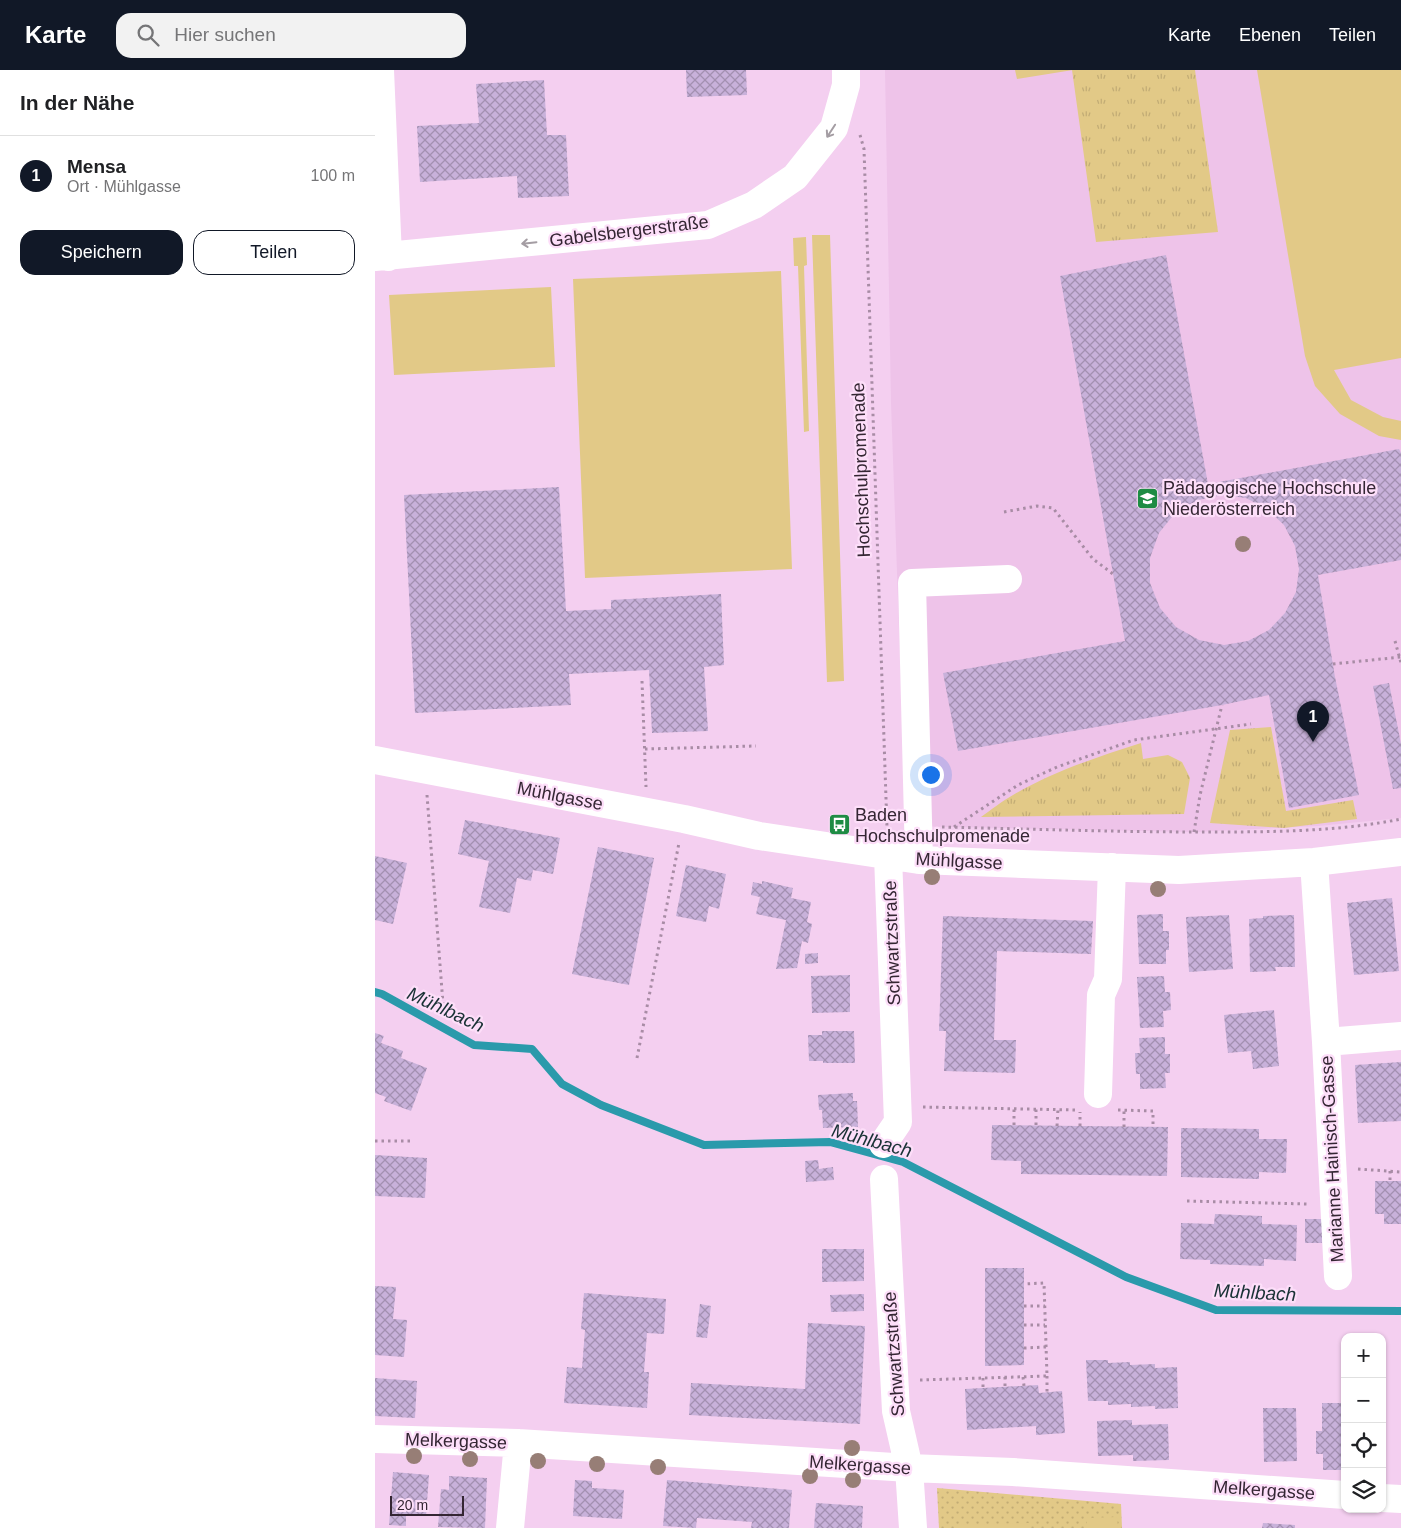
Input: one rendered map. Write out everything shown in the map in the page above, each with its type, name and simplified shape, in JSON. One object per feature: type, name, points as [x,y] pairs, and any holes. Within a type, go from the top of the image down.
[{"type":"street","points":[[380,70],[381,257]]},
{"type":"street","name":"Gabelsbergerstraße","points":[[381,257],[708,225],[754,205],[795,177],[834,128],[846,78]]},
{"type":"street","points":[[919,860],[911,583],[1008,579]]},
{"type":"street","name":"Mühlgasse","points":[[375,760],[684,819],[759,836],[919,860],[1179,870],[1314,862],[1401,852]]},
{"type":"street","name":"Schwartzstraße","points":[[883,1144],[898,1122],[888,856]]},
{"type":"street","name":"Marianne Hainisch-Gasse","points":[[1314,862],[1326,1042],[1338,1276]]},
{"type":"street","points":[[1095,1106],[1101,995],[1108,978],[1113,867]]},
{"type":"street","name":"Marianne Hainisch-Gasse","points":[[1326,1042],[1401,1036]]},
{"type":"street","name":"Schwartzstraße","points":[[884,1179],[896,1411],[909,1468],[913,1528]]},
{"type":"street","name":"Melkergasse","points":[[375,1438],[518,1443],[909,1468],[1013,1472],[1341,1495]]},
{"type":"street","points":[[510,1528],[518,1443]]},
{"type":"street","points":[[1386,1498],[1401,1499]]},
{"type":"path","name":"Hochschulpromenade","points":[[859,131],[864,149],[888,856]]},
{"type":"path","points":[[1004,512],[1037,506],[1053,508],[1093,559],[1113,574]]},
{"type":"path","points":[[1395,642],[1401,663]]},
{"type":"path","points":[[1333,664],[1400,658]]},
{"type":"path","points":[[636,786],[646,788],[642,681]]},
{"type":"path","points":[[1194,832],[1200,795],[1222,705]]},
{"type":"path","points":[[953,828],[1018,785],[1057,767],[1133,740],[1251,724]]},
{"type":"path","points":[[645,749],[756,746]]},
{"type":"path","points":[[425,770],[444,1017]]},
{"type":"path","points":[[637,1058],[684,819]]},
{"type":"path","points":[[918,827],[1088,832],[1269,832],[1378,824],[1401,819]]},
{"type":"path","points":[[877,826],[887,827]]},
{"type":"path","points":[[898,1106],[1036,1109],[1095,1106],[1153,1111],[1153,1127]]},
{"type":"path","points":[[1080,1126],[1095,1106]]},
{"type":"path","points":[[1014,1108],[1014,1125]]},
{"type":"path","points":[[1035,1125],[1036,1109]]},
{"type":"path","points":[[1057,1126],[1058,1109]]},
{"type":"path","points":[[1123,1127],[1124,1110]]},
{"type":"path","points":[[375,1141],[410,1142]]},
{"type":"path","points":[[1333,1167],[1401,1172]]},
{"type":"path","points":[[1390,1171],[1390,1181]]},
{"type":"path","points":[[1187,1201],[1334,1204]]},
{"type":"path","points":[[1024,1284],[1044,1283],[1047,1392]]},
{"type":"path","points":[[1024,1306],[1045,1306]]},
{"type":"path","points":[[1024,1325],[1045,1325]]},
{"type":"path","points":[[1024,1348],[1046,1347]]},
{"type":"path","points":[[895,1381],[1047,1376]]},
{"type":"path","points":[[1005,1377],[1005,1386]]},
{"type":"path","points":[[1023,1377],[1024,1386]]},
{"type":"path","points":[[983,1378],[983,1388]]},
{"type":"shaded area","name":"Pädagogische Hochschule Niederösterreich","points":[[885,70],[1401,70],[1401,818],[1318,826],[1194,832],[906,826],[891,403]]},
{"type":"green space","points":[[1015,70],[1073,70],[1017,79]]},
{"type":"green space","points":[[1072,70],[1195,70],[1218,232],[1096,242]]},
{"type":"green space","points":[[1257,70],[1401,70],[1401,358],[1334,370],[1351,400],[1383,417],[1401,421],[1401,440],[1379,436],[1340,414],[1315,386],[1305,356]]},
{"type":"green space","points":[[812,235],[830,235],[844,681],[827,682]]},
{"type":"green space","points":[[806,237],[807,265],[804,266],[809,431],[804,432],[798,266],[794,266],[793,238]]},
{"type":"green space","points":[[781,271],[792,569],[585,578],[573,279]]},
{"type":"green space","points":[[551,287],[555,367],[394,375],[389,295]]},
{"type":"green space","points":[[1271,727],[1286,811],[1353,800],[1357,819],[1284,828],[1210,823],[1230,730]]},
{"type":"green space","points":[[1141,743],[1143,759],[1168,755],[1182,762],[1190,778],[1184,814],[981,817],[1009,797],[1043,779]]},
{"type":"green space","points":[[937,1488],[1121,1504],[1122,1528],[939,1528]]},
{"type":"green space","points":[[1117,1517],[1118,1528],[1087,1528],[1087,1518]]},
{"type":"green space","points":[[1030,1523],[1030,1528],[955,1528],[955,1525]]},
{"type":"building","points":[[686,70],[746,70],[747,95],[687,97]]},
{"type":"building","points":[[544,80],[547,135],[566,135],[569,196],[518,198],[517,176],[420,182],[417,126],[479,123],[476,84]]},
{"type":"building","points":[[1166,255],[1208,484],[1399,449],[1401,453],[1401,560],[1318,575],[1335,677],[1359,795],[1289,808],[1269,695],[1222,705],[958,751],[943,673],[1125,641],[1060,276]],"holes":[[[1223,495],[1246,498],[1267,509],[1284,525],[1295,546],[1299,569],[1296,592],[1285,613],[1269,630],[1248,641],[1224,645],[1199,640],[1176,627],[1160,608],[1150,583],[1150,558],[1159,533],[1175,513],[1198,500]]]},
{"type":"building","points":[[559,487],[566,611],[611,609],[611,600],[721,594],[724,665],[704,667],[708,731],[652,733],[649,670],[569,674],[571,705],[415,713],[404,495]]},
{"type":"building","points":[[1389,683],[1401,744],[1401,788],[1393,789],[1373,686]]},
{"type":"building","points":[[465,820],[560,838],[553,874],[533,870],[531,881],[517,878],[510,913],[479,907],[489,861],[458,854]]},
{"type":"building","points":[[598,847],[654,858],[629,985],[572,974]]},
{"type":"building","points":[[375,856],[407,863],[393,924],[375,920]]},
{"type":"building","points":[[686,865],[726,874],[719,909],[709,906],[706,922],[676,916]]},
{"type":"building","points":[[762,881],[793,888],[791,898],[811,902],[807,922],[812,924],[808,943],[802,941],[797,968],[776,969],[786,920],[756,914],[760,897],[751,895],[753,882],[762,884]]},
{"type":"building","points":[[1392,898],[1399,971],[1354,975],[1347,903]]},
{"type":"building","points":[[1163,914],[1163,931],[1169,931],[1169,950],[1166,950],[1166,964],[1139,964],[1137,915]]},
{"type":"building","points":[[1229,915],[1233,969],[1189,972],[1186,917]]},
{"type":"building","points":[[1294,915],[1295,967],[1275,967],[1276,971],[1250,972],[1249,919],[1263,918],[1263,916]]},
{"type":"building","points":[[943,916],[1093,921],[1091,954],[997,951],[994,1040],[1016,1040],[1015,1073],[944,1071],[946,1031],[939,1031]]},
{"type":"building","points":[[818,953],[818,963],[805,964],[805,954]]},
{"type":"building","points":[[850,975],[850,1012],[812,1013],[811,976]]},
{"type":"building","points":[[1164,976],[1165,992],[1170,992],[1171,1010],[1163,1011],[1164,1027],[1140,1028],[1137,977]]},
{"type":"building","points":[[1274,1010],[1279,1066],[1253,1069],[1251,1051],[1228,1053],[1224,1015]]},
{"type":"building","points":[[822,1031],[854,1031],[855,1063],[809,1061],[808,1035],[822,1035]]},
{"type":"building","points":[[375,1033],[384,1036],[381,1043],[403,1051],[401,1058],[427,1068],[411,1111],[384,1101],[386,1097],[375,1093]]},
{"type":"building","points":[[1165,1037],[1165,1054],[1170,1054],[1170,1073],[1165,1073],[1166,1088],[1140,1089],[1140,1074],[1136,1074],[1135,1053],[1140,1053],[1139,1038]]},
{"type":"building","points":[[1401,1062],[1401,1121],[1358,1123],[1355,1065]]},
{"type":"building","points":[[853,1093],[853,1101],[857,1101],[858,1127],[823,1128],[822,1110],[819,1110],[818,1095]]},
{"type":"building","points":[[992,1125],[1168,1127],[1167,1176],[1021,1174],[1021,1161],[991,1160]]},
{"type":"building","points":[[1181,1128],[1259,1129],[1259,1139],[1287,1139],[1286,1173],[1259,1172],[1259,1179],[1181,1177]]},
{"type":"building","points":[[375,1155],[427,1158],[425,1198],[375,1196]]},
{"type":"building","points":[[818,1160],[819,1169],[833,1167],[834,1180],[806,1182],[805,1161]]},
{"type":"building","points":[[1375,1181],[1401,1181],[1401,1224],[1384,1224],[1384,1214],[1375,1214]]},
{"type":"building","points":[[1215,1214],[1262,1216],[1262,1224],[1297,1225],[1296,1261],[1264,1259],[1264,1266],[1210,1264],[1210,1260],[1180,1259],[1181,1223],[1214,1224]]},
{"type":"building","points":[[1305,1219],[1322,1219],[1322,1243],[1305,1243]]},
{"type":"building","points":[[822,1249],[864,1249],[864,1281],[822,1282]]},
{"type":"building","points":[[985,1268],[1024,1268],[1024,1365],[985,1366]]},
{"type":"building","points":[[375,1286],[396,1287],[393,1319],[407,1320],[404,1357],[375,1355]]},
{"type":"building","points":[[584,1293],[666,1299],[664,1334],[647,1333],[644,1372],[649,1372],[647,1408],[564,1403],[567,1367],[582,1368],[585,1330],[581,1329]]},
{"type":"building","points":[[864,1294],[864,1311],[831,1312],[830,1295]]},
{"type":"building","points":[[700,1304],[711,1306],[707,1338],[696,1337]]},
{"type":"building","points":[[808,1323],[865,1326],[860,1424],[689,1415],[691,1383],[805,1389]]},
{"type":"building","points":[[1086,1360],[1108,1360],[1108,1363],[1130,1362],[1130,1365],[1155,1364],[1155,1368],[1177,1367],[1178,1408],[1155,1409],[1155,1406],[1131,1407],[1131,1404],[1108,1405],[1108,1401],[1088,1401]]},
{"type":"building","points":[[375,1378],[417,1381],[415,1418],[375,1416]]},
{"type":"building","points":[[1038,1385],[1039,1393],[1062,1391],[1065,1433],[1036,1435],[1036,1426],[967,1430],[965,1389]]},
{"type":"building","points":[[1322,1403],[1341,1403],[1341,1470],[1323,1470],[1323,1454],[1316,1454],[1316,1431],[1322,1431]]},
{"type":"building","points":[[1263,1408],[1296,1408],[1297,1461],[1264,1462]]},
{"type":"building","points":[[1132,1420],[1132,1425],[1168,1424],[1169,1460],[1133,1461],[1133,1455],[1098,1456],[1097,1421]]},
{"type":"building","points":[[393,1472],[429,1475],[426,1516],[406,1514],[406,1526],[389,1525]]},
{"type":"building","points":[[449,1476],[487,1478],[485,1528],[438,1527],[441,1489],[449,1490]]},
{"type":"building","points":[[575,1480],[592,1481],[592,1488],[624,1490],[622,1519],[573,1516]]},
{"type":"building","points":[[667,1480],[792,1490],[789,1528],[751,1528],[752,1522],[697,1518],[696,1528],[663,1526]]},
{"type":"building","points":[[816,1503],[863,1506],[862,1528],[814,1528]]},
{"type":"building","points":[[1263,1523],[1295,1525],[1295,1528],[1262,1528]]},
{"type":"waterway","name":"Mühlbach","points":[[375,992],[382,994],[474,1045],[532,1049],[562,1084],[601,1105],[704,1145],[830,1142],[903,1162],[1126,1277],[1216,1310],[1401,1311]]},
{"type":"place","name":"Pädagogische Hochschule Niederösterreich","points":[[1147,498]]},
{"type":"place","name":"Mensa","points":[[1313,742]]},
{"type":"place","name":"Baden Hochschulpromenade","points":[[839,825]]}]
